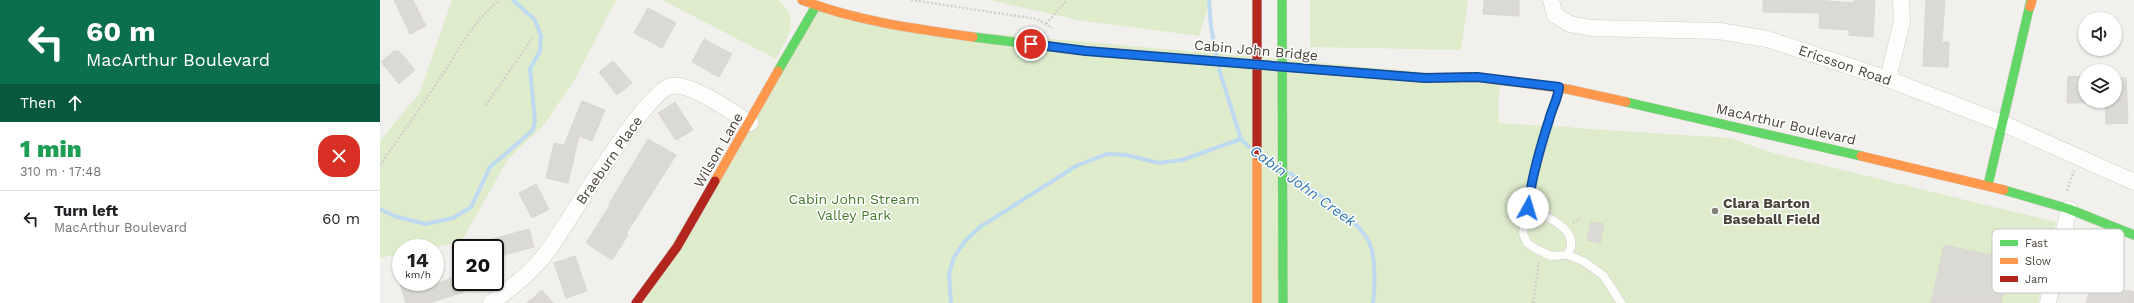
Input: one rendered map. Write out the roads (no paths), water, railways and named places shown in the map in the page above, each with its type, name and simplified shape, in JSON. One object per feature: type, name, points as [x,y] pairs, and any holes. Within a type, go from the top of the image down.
[{"type":"main road","points":[[802,0],[816,6]]},
{"type":"main road","points":[[1257,0],[1257,303]]},
{"type":"main road","points":[[1282,0],[1283,303]]},
{"type":"main road","points":[[1988,185],[2030,2]]},
{"type":"main road","name":"Cabin John Bridge","points":[[816,6],[895,25],[929,31],[1086,51],[1425,78]]},
{"type":"main road","name":"Wilson Lane","points":[[636,303],[677,247],[750,123],[816,6]]},
{"type":"main road","name":"MacArthur Boulevard","points":[[1425,78],[1477,77],[1559,87],[1988,185],[2069,209],[2119,229]]},
{"type":"main road","name":"MacArthur Boulevard","points":[[2124,231],[2134,235]]},
{"type":"street","name":"Ericsson Road","points":[[1551,0],[1555,15],[1570,24],[1592,28],[1719,32],[1767,39],[1888,80],[2002,122],[2134,182]]},
{"type":"street","points":[[1888,80],[1902,21],[1901,0]]},
{"type":"street","name":"Braeburn Place","points":[[491,303],[526,275],[546,253],[609,158],[652,99],[661,90],[672,86],[695,90],[750,123]]},
{"type":"street","points":[[2065,229],[2069,209]]},
{"type":"street","points":[[2048,303],[2050,293]]},
{"type":"lane","points":[[1559,87],[1558,97],[1549,118],[1530,188],[1523,233],[1527,242],[1542,252],[1552,256],[1567,255],[1583,261],[1603,275],[1621,303]]},
{"type":"lane","points":[[1528,208],[1563,225],[1571,237],[1571,249],[1567,255]]},
{"type":"waterway","points":[[380,209],[394,216],[425,224],[453,218],[471,207],[490,167],[533,130],[535,121],[530,69],[540,51],[541,36],[535,20],[513,0]]},
{"type":"waterway","name":"Cabin John Creek","points":[[1209,0],[1211,27],[1216,54]]},
{"type":"waterway","name":"Cabin John Creek","points":[[1219,69],[1241,139],[1249,147]]},
{"type":"waterway","points":[[951,303],[949,274],[954,257],[966,240],[980,227],[1076,166],[1107,154],[1126,155],[1159,163],[1182,160],[1241,139]]},
{"type":"waterway","name":"Cabin John Creek","points":[[1290,173],[1333,205],[1363,232],[1369,242],[1373,255],[1373,303]]},
{"type":"place","name":"Clara Barton Baseball Field","points":[[1715,211]]},
{"type":"park label","name":"Cabin John Stream Valley Park","points":[[854,208]]}]
